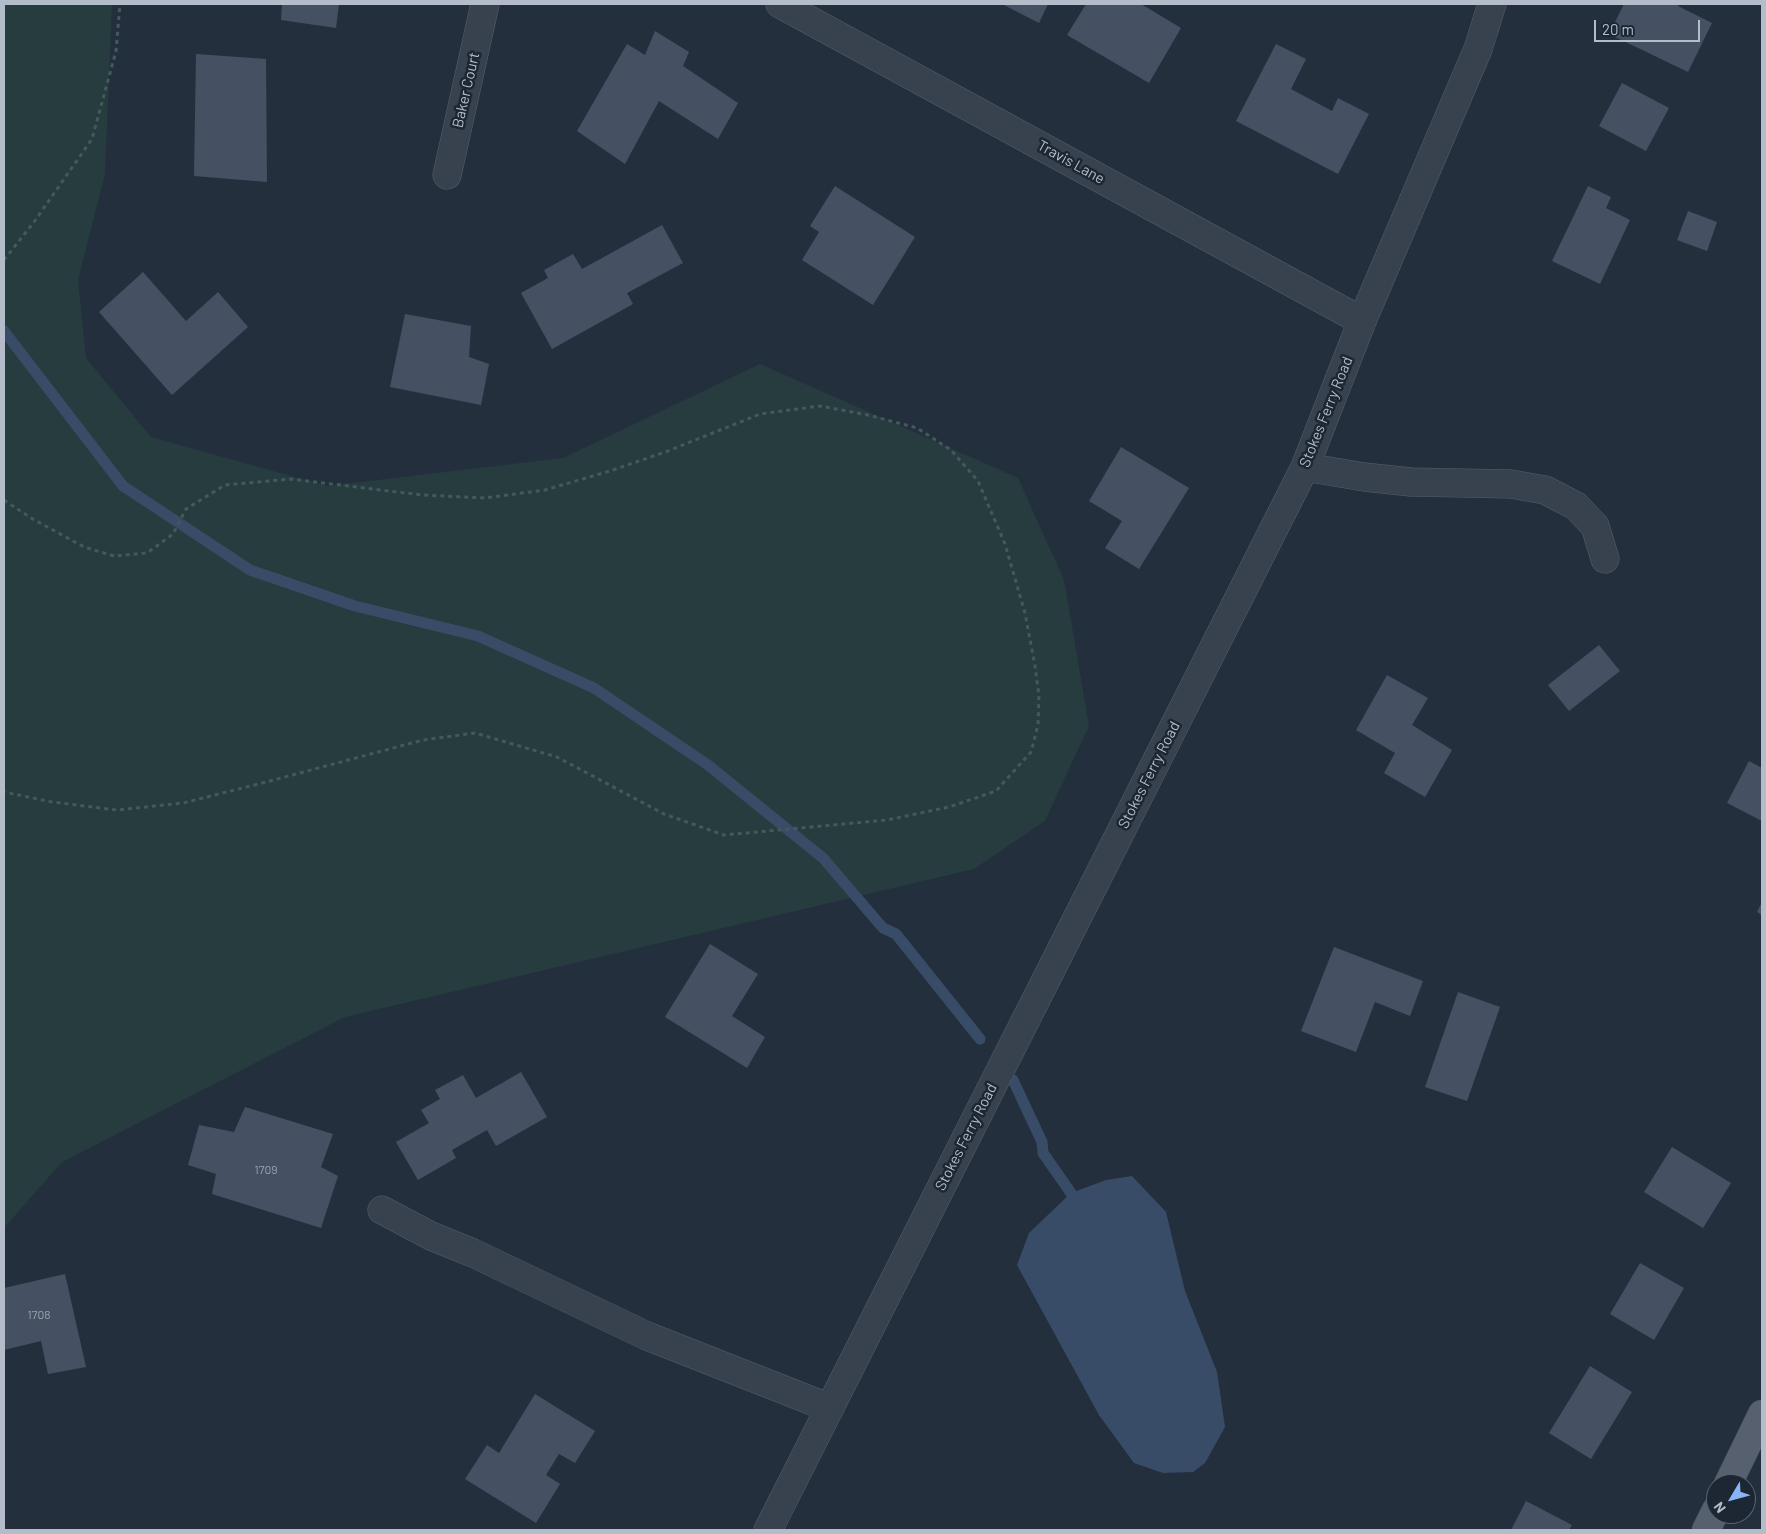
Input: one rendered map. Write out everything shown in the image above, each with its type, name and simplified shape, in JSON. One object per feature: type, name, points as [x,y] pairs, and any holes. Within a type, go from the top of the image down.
[{"type":"main road","points":[[1733,1474],[1762,1414]]},
{"type":"street","name":"Baker Court","points":[[447,176],[485,4]]},
{"type":"street","name":"Travis Lane","points":[[780,4],[1362,321]]},
{"type":"street","name":"Stokes Ferry Road","points":[[768,1530],[1305,467],[1362,321],[1478,49],[1492,4]]},
{"type":"street","points":[[1305,467],[1402,481],[1511,484],[1545,490],[1576,506],[1595,526],[1606,559]]},
{"type":"street","points":[[382,1210],[431,1236],[473,1253],[647,1336],[830,1408]]},
{"type":"path","points":[[4,260],[34,222],[92,139],[116,51],[120,4]]},
{"type":"path","points":[[4,500],[31,518],[84,547],[114,556],[147,553],[173,534],[186,509],[226,485],[291,478],[422,494],[485,498],[546,490],[610,472],[760,414],[820,406],[868,415],[917,428],[952,450],[978,481],[1005,544],[1025,613],[1039,696],[1038,725],[1030,752],[996,791],[949,807],[886,820],[724,835],[664,814],[557,758],[475,733],[423,740],[183,803],[117,810],[52,802],[4,792]]},
{"type":"green space","points":[[4,4],[112,4],[105,174],[78,280],[86,358],[151,437],[327,486],[563,458],[760,364],[1018,478],[1064,580],[1089,726],[1045,821],[974,869],[345,1017],[62,1162],[4,1228]]},
{"type":"water","points":[[1132,1176],[1166,1212],[1185,1291],[1217,1372],[1225,1427],[1205,1463],[1193,1472],[1163,1473],[1134,1463],[1099,1415],[1017,1265],[1029,1233],[1071,1193],[1106,1180]]},
{"type":"building","points":[[282,4],[339,4],[336,28],[281,20]]},
{"type":"building","points":[[1002,4],[1048,4],[1039,23]]},
{"type":"building","points":[[1086,4],[1141,4],[1181,28],[1149,83],[1067,35]]},
{"type":"building","points":[[1624,4],[1679,4],[1678,6],[1712,23],[1688,72],[1609,34]]},
{"type":"building","points":[[655,31],[689,52],[683,66],[738,103],[718,139],[659,101],[625,164],[577,131],[627,44],[645,55]]},
{"type":"building","points":[[1276,44],[1306,59],[1291,89],[1332,111],[1338,98],[1369,114],[1338,174],[1236,121]]},
{"type":"building","points":[[196,54],[266,59],[267,182],[194,176]]},
{"type":"building","points":[[1622,83],[1669,108],[1646,151],[1599,126]]},
{"type":"building","points":[[835,186],[915,237],[873,305],[802,260],[819,232],[810,226]]},
{"type":"building","points":[[1588,186],[1611,197],[1606,208],[1630,220],[1600,284],[1552,261]]},
{"type":"building","points":[[1688,211],[1717,222],[1707,251],[1677,240]]},
{"type":"building","points":[[662,225],[683,263],[627,293],[633,304],[552,349],[521,293],[548,278],[544,270],[573,254],[582,269]]},
{"type":"building","points":[[143,272],[186,321],[218,292],[248,327],[172,395],[99,312]]},
{"type":"building","points":[[405,314],[471,326],[469,357],[489,364],[481,405],[390,387]]},
{"type":"building","points":[[1121,447],[1189,488],[1139,569],[1105,548],[1122,521],[1089,501]]},
{"type":"building","points":[[1599,645],[1620,671],[1569,711],[1548,685]]},
{"type":"building","points":[[1387,675],[1428,698],[1412,725],[1452,750],[1425,797],[1384,773],[1395,753],[1356,730]]},
{"type":"building","points":[[1749,761],[1762,768],[1762,821],[1727,803]]},
{"type":"building","points":[[1762,902],[1762,915],[1757,912]]},
{"type":"building","points":[[710,944],[758,974],[732,1016],[765,1037],[747,1068],[665,1017]]},
{"type":"building","points":[[1334,947],[1423,981],[1410,1016],[1375,1002],[1356,1052],[1301,1031]]},
{"type":"building","points":[[1458,992],[1500,1007],[1467,1101],[1425,1087]]},
{"type":"building","points":[[521,1072],[547,1117],[496,1146],[487,1130],[452,1150],[456,1158],[418,1180],[396,1142],[429,1123],[421,1110],[440,1099],[435,1090],[463,1075],[476,1098]]},
{"type":"building","points":[[245,1107],[333,1134],[321,1167],[338,1176],[321,1228],[212,1194],[216,1174],[188,1165],[199,1125],[234,1132]]},
{"type":"building","points":[[1672,1147],[1731,1183],[1703,1228],[1644,1192]]},
{"type":"building","points":[[1640,1263],[1684,1288],[1654,1340],[1610,1314]]},
{"type":"building","points":[[65,1274],[86,1367],[48,1374],[41,1341],[4,1350],[4,1288]]},
{"type":"building","points":[[1590,1366],[1632,1392],[1591,1459],[1549,1433]]},
{"type":"building","points":[[535,1394],[595,1431],[575,1463],[559,1454],[546,1475],[560,1484],[536,1523],[465,1479],[487,1445],[499,1453]]},
{"type":"building","points":[[1526,1501],[1572,1525],[1569,1530],[1511,1530]]},
{"type":"waterway","points":[[4,331],[123,486],[250,570],[355,606],[478,636],[594,688],[708,765],[823,858],[883,928],[896,934],[980,1039]]},
{"type":"waterway","points":[[1013,1080],[1042,1142],[1043,1153],[1071,1193],[1077,1207]]}]
